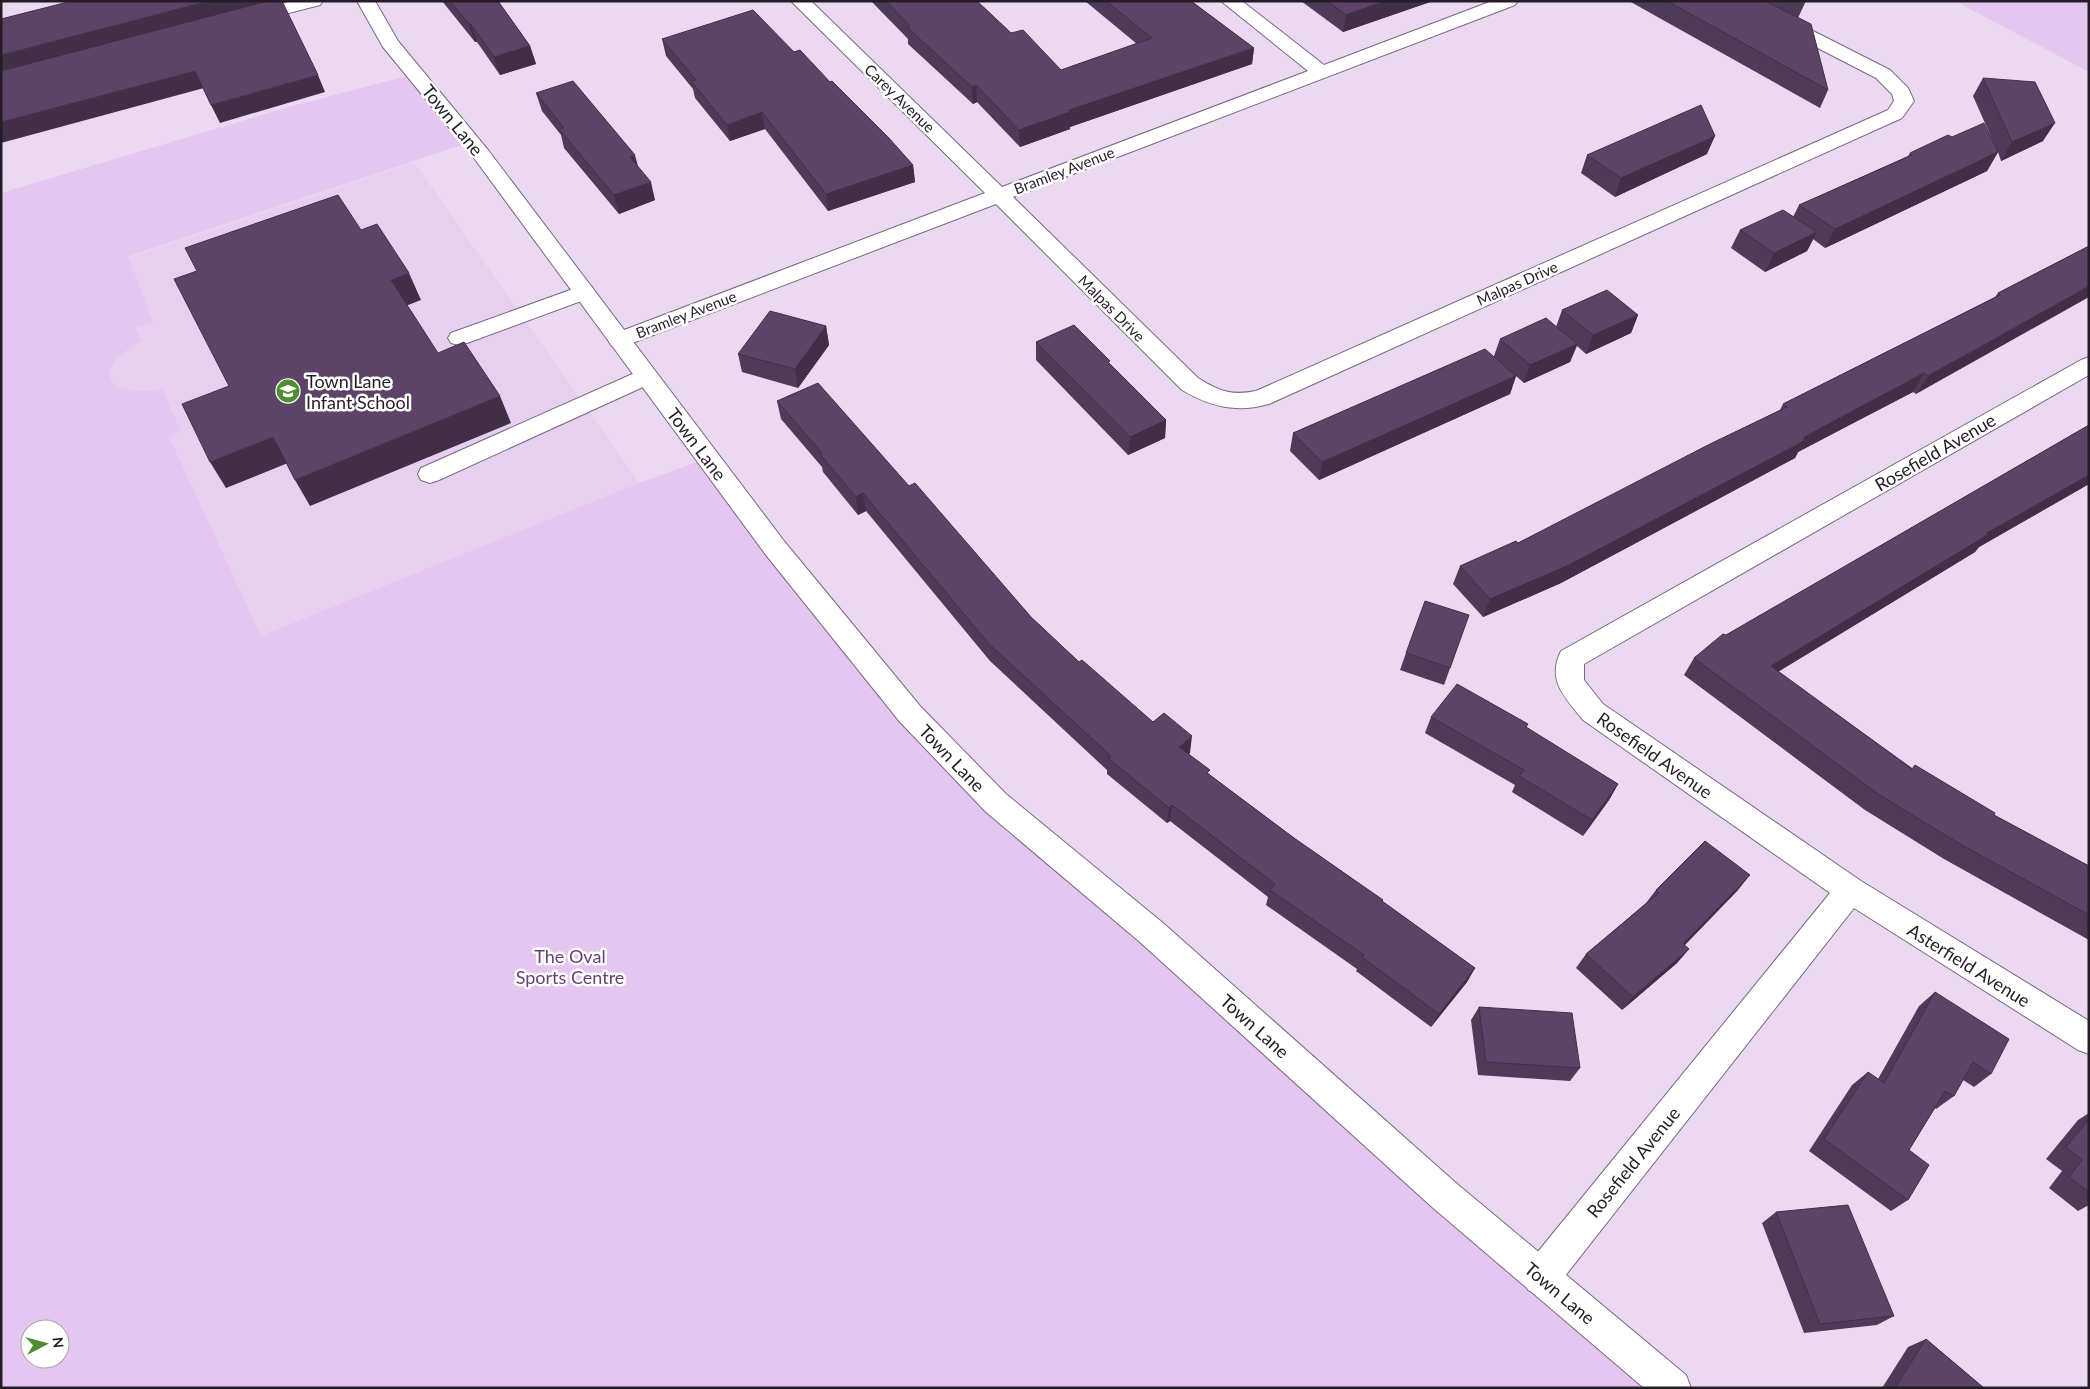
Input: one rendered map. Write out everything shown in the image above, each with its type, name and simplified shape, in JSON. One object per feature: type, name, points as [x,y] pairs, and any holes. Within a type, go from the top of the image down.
[{"type":"street","points":[[228,24],[314,1]]},
{"type":"street","name":"Town Lane","points":[[366,1],[390,43],[481,154],[775,548],[910,714],[996,803],[1152,933],[1444,1195],[1673,1388]]},
{"type":"street","name":"Carey Avenue","points":[[800,1],[999,195]]},
{"type":"street","points":[[1230,1],[1322,72]]},
{"type":"street","name":"Bramley Avenue","points":[[619,340],[1509,1]]},
{"type":"street","name":"Malpas Drive","points":[[999,195],[1190,384],[1212,398],[1239,403],[1261,398],[1895,114],[1904,101],[1901,92],[1883,74],[1740,1]]},
{"type":"street","points":[[459,338],[584,292]]},
{"type":"street","name":"Rosefield Avenue","points":[[1541,1277],[1850,890],[1593,712],[1570,683],[1571,659],[2089,365]]},
{"type":"street","points":[[430,474],[646,376]]},
{"type":"street","name":"Asterfield Avenue","points":[[1850,890],[2089,1039]]},
{"type":"shaded area","name":"Town Lane Infant School","points":[[414,162],[639,483],[1,751],[1,299]]},
{"type":"green space","points":[[1955,1],[2089,1],[2089,72]]},
{"type":"green space","name":"The Oval Sports Centre","points":[[415,74],[471,142],[128,256],[153,323],[134,328],[142,341],[125,351],[114,361],[110,371],[111,379],[117,386],[128,390],[162,389],[181,431],[169,437],[261,636],[639,483],[708,458],[910,714],[1673,1388],[1,1388],[1,193],[292,106]]},
{"type":"building","points":[[72,1],[209,1],[1,55],[1,19]]},
{"type":"building","points":[[268,1],[282,1],[318,75],[211,105],[195,71],[1,122],[1,71]]},
{"type":"building","points":[[450,1],[498,1],[530,46],[494,57],[471,24]]},
{"type":"building","points":[[886,1],[977,1],[1011,33],[1023,30],[1061,70],[1152,38],[1106,1],[1191,1],[1254,48],[1069,110],[1070,112],[1019,130],[976,85],[972,87],[907,27],[910,26]]},
{"type":"building","points":[[1327,1],[1386,1],[1346,15]]},
{"type":"building","points":[[1667,1],[1765,1],[1811,24],[1828,90]]},
{"type":"building","points":[[753,10],[794,52],[800,50],[830,82],[832,81],[913,165],[826,194],[762,112],[727,125],[691,81],[696,80],[662,39]]},
{"type":"building","points":[[1983,78],[2035,82],[2055,123],[2012,142]]},
{"type":"building","points":[[573,81],[635,155],[630,157],[651,182],[614,195],[559,129],[564,128],[536,93]]},
{"type":"building","points":[[1701,105],[1715,136],[1621,178],[1587,155]]},
{"type":"building","points":[[1984,123],[1998,152],[1835,229],[1799,205],[1912,155],[1910,153],[1948,135],[1952,137]]},
{"type":"building","points":[[338,195],[361,230],[377,224],[409,273],[391,280],[438,353],[464,342],[500,396],[295,480],[273,437],[210,462],[182,404],[229,386],[174,279],[197,271],[185,248]]},
{"type":"building","points":[[1783,210],[1817,232],[1774,253],[1740,230]]},
{"type":"building","points":[[2089,246],[2089,286],[1928,376],[1924,373],[1803,438],[1806,440],[1569,565],[1490,599],[1460,566],[1516,541],[1518,543],[1710,444],[1787,407],[1783,404],[2000,295],[1998,293]]},
{"type":"building","points":[[1607,290],[1638,315],[1593,335],[1562,310]]},
{"type":"building","points":[[770,311],[826,326],[795,369],[738,354]]},
{"type":"building","points":[[1546,318],[1577,344],[1530,365],[1500,339]]},
{"type":"building","points":[[1074,325],[1166,420],[1130,437],[1036,342]]},
{"type":"building","points":[[1485,349],[1516,376],[1322,462],[1293,433]]},
{"type":"building","points":[[818,383],[909,486],[915,483],[1031,617],[1079,662],[1082,660],[1153,722],[1164,713],[1192,736],[1179,747],[1210,770],[1207,773],[1475,968],[1439,1014],[1362,957],[1364,955],[1270,890],[1275,884],[1172,805],[1169,808],[1108,758],[1111,756],[989,644],[863,493],[856,497],[820,454],[822,453],[777,401]]},
{"type":"building","points":[[2089,425],[2089,475],[1987,533],[1989,534],[1771,666],[1912,769],[1915,765],[1995,813],[1994,815],[2089,866],[2089,915],[1960,844],[1878,794],[1694,658],[1723,634],[1726,635]]},
{"type":"building","points":[[1425,601],[1469,615],[1450,668],[1406,653]]},
{"type":"building","points":[[1457,684],[1528,724],[1526,727],[1618,784],[1592,820],[1519,776],[1524,770],[1431,717]]},
{"type":"building","points":[[1705,841],[1750,875],[1683,944],[1689,949],[1633,997],[1586,954],[1659,893],[1656,890]]},
{"type":"building","points":[[1935,992],[2009,1039],[1991,1074],[1973,1062],[1954,1096],[1945,1091],[1909,1150],[1929,1165],[1908,1200],[1824,1139],[1868,1072],[1884,1083]]},
{"type":"building","points":[[1479,1007],[1572,1013],[1580,1068],[1486,1062]]},
{"type":"building","points":[[2089,1119],[2089,1192],[2069,1177],[2082,1160],[2066,1147]]},
{"type":"building","points":[[1848,1205],[1894,1316],[1820,1324],[1776,1212]]},
{"type":"building","points":[[1926,1339],[1984,1388],[1895,1388]]},
{"type":"place","name":"Town Lane Infant School","points":[[288,391]]}]
